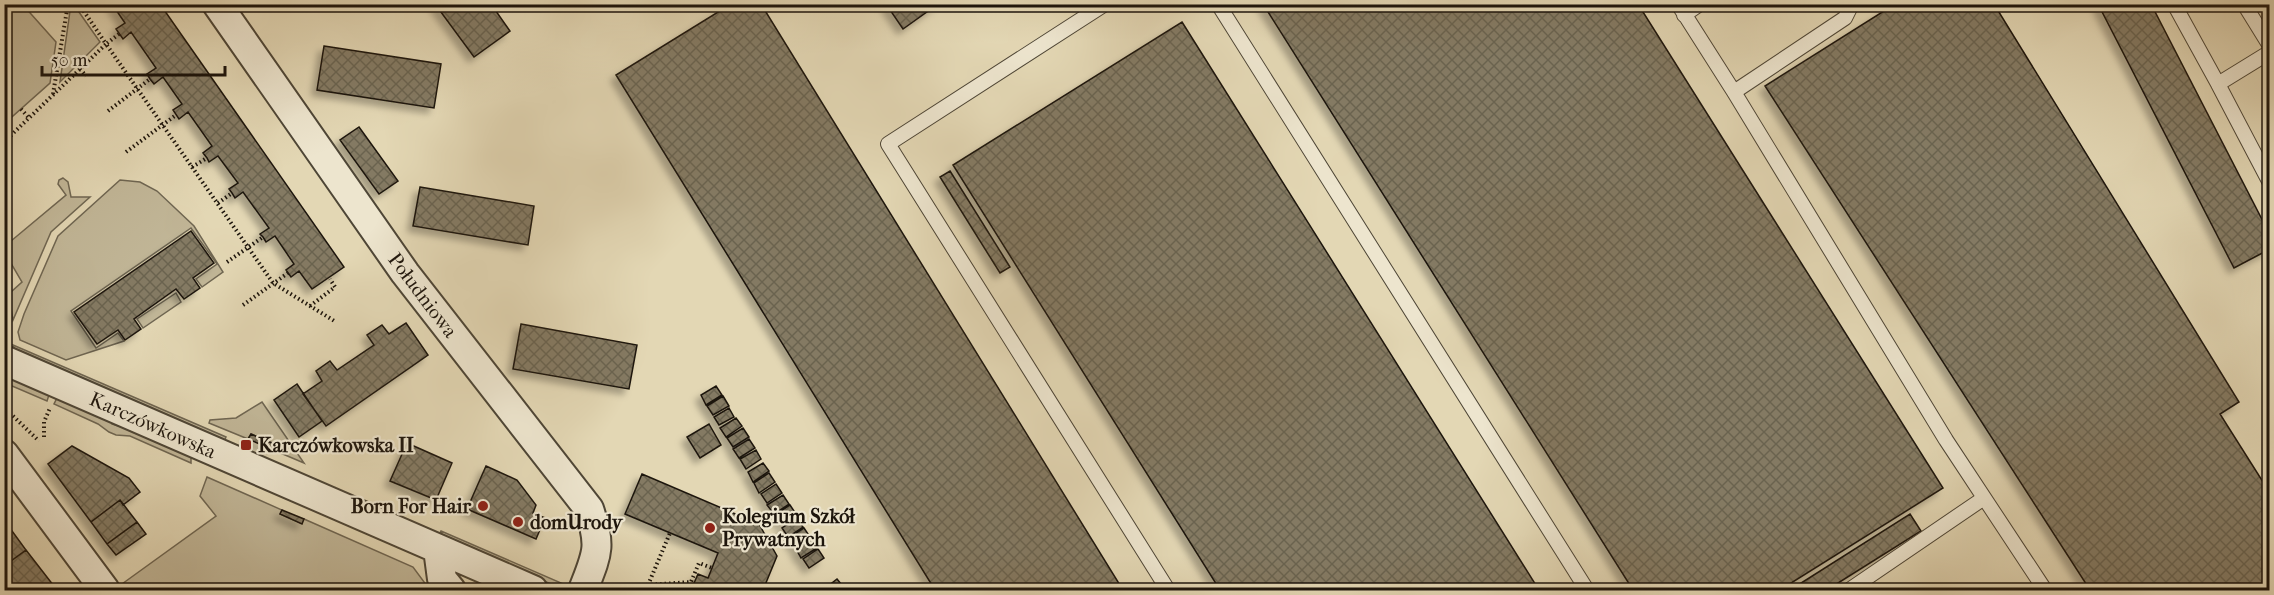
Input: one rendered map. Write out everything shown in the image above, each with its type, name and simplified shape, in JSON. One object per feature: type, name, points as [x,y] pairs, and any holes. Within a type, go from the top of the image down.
[{"type":"street","name":"Południowa","points":[[217,4],[405,273],[589,509],[598,544],[596,557],[583,591]]},
{"type":"street","name":"Karczówkowska","points":[[4,360],[532,591]]},
{"type":"street","points":[[4,453],[105,591]]},
{"type":"street","points":[[438,549],[442,579],[451,591]]},
{"type":"lane","points":[[1105,4],[888,144],[1168,591]]},
{"type":"lane","points":[[1218,4],[1587,591]]},
{"type":"lane","points":[[1700,4],[1681,10],[1734,92],[1946,440],[2045,591]]},
{"type":"lane","points":[[1734,92],[1845,18],[1852,4]]},
{"type":"lane","points":[[2174,4],[2270,183]]},
{"type":"lane","points":[[2244,4],[2270,46]]},
{"type":"lane","points":[[2218,84],[2270,52]]},
{"type":"lane","points":[[1849,591],[1984,498]]},
{"type":"path","points":[[53,95],[68,4]]},
{"type":"path","points":[[86,4],[80,6],[273,283],[336,322]]},
{"type":"path","points":[[4,142],[119,34]]},
{"type":"path","points":[[80,69],[86,76]]},
{"type":"path","points":[[108,111],[150,79]]},
{"type":"path","points":[[21,109],[29,117]]},
{"type":"path","points":[[126,152],[176,115]]},
{"type":"path","points":[[192,167],[207,158]]},
{"type":"path","points":[[217,203],[232,193]]},
{"type":"path","points":[[227,262],[263,237]]},
{"type":"path","points":[[243,305],[288,273]]},
{"type":"path","points":[[310,306],[335,287],[330,279]]},
{"type":"path","points":[[44,437],[44,422],[51,407]]},
{"type":"path","points":[[13,416],[39,441]]},
{"type":"path","points":[[645,591],[670,533]]},
{"type":"path","points":[[648,585],[691,582],[699,563],[712,568]]},
{"type":"shaded area","points":[[5,4],[23,5],[56,42],[50,83],[5,123]]},
{"type":"shaded area","points":[[71,4],[100,42],[60,82]]},
{"type":"shaded area","points":[[63,178],[68,182],[71,197],[90,197],[51,232],[13,320],[9,296],[22,282],[5,253],[5,246],[66,195],[58,184]]},
{"type":"shaded area","points":[[120,180],[140,182],[157,191],[194,226],[223,272],[202,287],[196,279],[217,264],[191,228],[71,311],[96,348],[118,333],[124,341],[66,360],[20,340],[18,332],[24,314],[58,236]]},
{"type":"shaded area","points":[[176,293],[181,302],[143,328],[137,319]]},
{"type":"shaded area","points":[[13,345],[226,437],[224,442],[15,351]]},
{"type":"shaded area","points":[[4,375],[49,395],[47,401],[5,383]]},
{"type":"shaded area","points":[[57,398],[112,421],[112,424],[191,456],[191,463],[130,436],[109,432],[98,424],[54,404]]},
{"type":"shaded area","points":[[262,402],[304,463],[271,449],[273,443],[251,434],[248,439],[209,423],[210,420],[236,418]]},
{"type":"shaded area","points":[[207,477],[282,510],[280,514],[301,523],[304,519],[413,567],[430,590],[116,590],[216,516],[200,496]]},
{"type":"shaded area","points":[[441,531],[568,586],[560,588],[439,535]]},
{"type":"building","points":[[112,4],[160,4],[344,267],[312,289],[299,271],[291,277],[286,270],[294,264],[275,236],[266,242],[260,234],[269,228],[243,192],[235,198],[229,189],[238,183],[218,156],[209,162],[203,153],[212,146],[188,112],[179,119],[173,110],[182,104],[163,77],[154,84],[150,79],[147,74],[156,68],[131,32],[123,39],[116,29],[125,23]]},
{"type":"building","points":[[435,4],[491,4],[510,31],[474,57]]},
{"type":"building","points":[[731,4],[761,4],[1123,590],[935,590],[616,75]]},
{"type":"building","points":[[886,4],[938,4],[903,29]]},
{"type":"building","points":[[1263,4],[1638,4],[1943,488],[1780,590],[1633,590]]},
{"type":"building","points":[[1895,4],[1994,4],[2239,402],[2220,414],[2270,493],[2270,590],[2090,590],[1765,86]]},
{"type":"building","points":[[2098,4],[2151,4],[2270,235],[2270,249],[2234,268]]},
{"type":"building","points":[[1182,22],[1539,590],[1220,590],[953,165]]},
{"type":"building","points":[[324,46],[441,64],[434,108],[317,90]]},
{"type":"building","points":[[359,127],[398,181],[379,194],[340,140]]},
{"type":"building","points":[[950,171],[1010,267],[1000,273],[940,177]]},
{"type":"building","points":[[420,187],[534,206],[528,245],[413,226]]},
{"type":"building","points":[[191,231],[214,263],[193,278],[200,288],[184,299],[176,289],[134,319],[141,329],[125,340],[118,330],[97,344],[74,312]]},
{"type":"building","points":[[406,323],[428,355],[326,426],[303,394],[322,381],[316,371],[330,361],[337,370],[374,345],[367,335],[382,325],[389,334]]},
{"type":"building","points":[[521,324],[637,345],[629,389],[513,369]]},
{"type":"building","points":[[297,384],[322,421],[299,437],[274,400]]},
{"type":"building","points":[[716,386],[722,395],[706,405],[701,395]]},
{"type":"building","points":[[723,396],[729,406],[713,415],[707,406]]},
{"type":"building","points":[[729,408],[734,417],[719,425],[714,417]]},
{"type":"building","points":[[736,418],[742,426],[726,437],[720,428]]},
{"type":"building","points":[[709,424],[721,445],[700,458],[687,437]]},
{"type":"building","points":[[743,428],[749,437],[733,447],[727,438]]},
{"type":"building","points":[[251,434],[274,444],[271,449],[248,439]]},
{"type":"building","points":[[749,439],[755,448],[739,458],[733,449]]},
{"type":"building","points":[[407,443],[452,463],[436,500],[390,481]]},
{"type":"building","points":[[72,446],[129,478],[140,492],[123,505],[120,500],[91,522],[48,464]]},
{"type":"building","points":[[756,450],[761,459],[746,469],[740,459]]},
{"type":"building","points":[[763,463],[769,471],[753,482],[748,472]]},
{"type":"building","points":[[486,466],[517,480],[536,505],[533,513],[545,518],[536,539],[467,509]]},
{"type":"building","points":[[769,473],[775,482],[759,493],[754,483]]},
{"type":"building","name":"Kolegium Szkół Prywatnych","points":[[642,474],[759,524],[777,556],[763,590],[691,590],[698,574],[708,578],[718,553],[625,514]]},
{"type":"building","points":[[776,484],[782,493],[767,503],[761,494]]},
{"type":"building","points":[[783,495],[789,504],[774,514],[767,505]]},
{"type":"building","points":[[120,500],[137,522],[107,544],[91,522]]},
{"type":"building","points":[[790,505],[796,514],[781,524],[775,515]]},
{"type":"building","points":[[282,510],[304,519],[302,524],[280,514]]},
{"type":"building","points":[[1910,514],[1921,531],[1827,590],[1802,590],[1798,585]]},
{"type":"building","points":[[797,518],[803,527],[788,537],[782,528]]},
{"type":"building","points":[[4,520],[26,550],[4,566]]},
{"type":"building","points":[[137,522],[146,534],[116,555],[107,544]]},
{"type":"building","points":[[804,528],[810,537],[795,547],[789,538]]},
{"type":"building","points":[[811,539],[817,548],[801,558],[796,549]]},
{"type":"building","points":[[818,549],[824,558],[809,568],[803,559]]},
{"type":"building","points":[[26,550],[57,590],[6,590],[4,566]]},
{"type":"building","points":[[837,579],[846,590],[832,590],[828,586]]},
{"type":"place","name":"Karczówkowska II","points":[[246,445]]},
{"type":"place","name":"Born For Hair","points":[[483,506]]},
{"type":"place","name":"domUrody","points":[[518,522]]},
{"type":"place","name":"Kolegium Szkół Prywatnych","points":[[710,528]]}]
